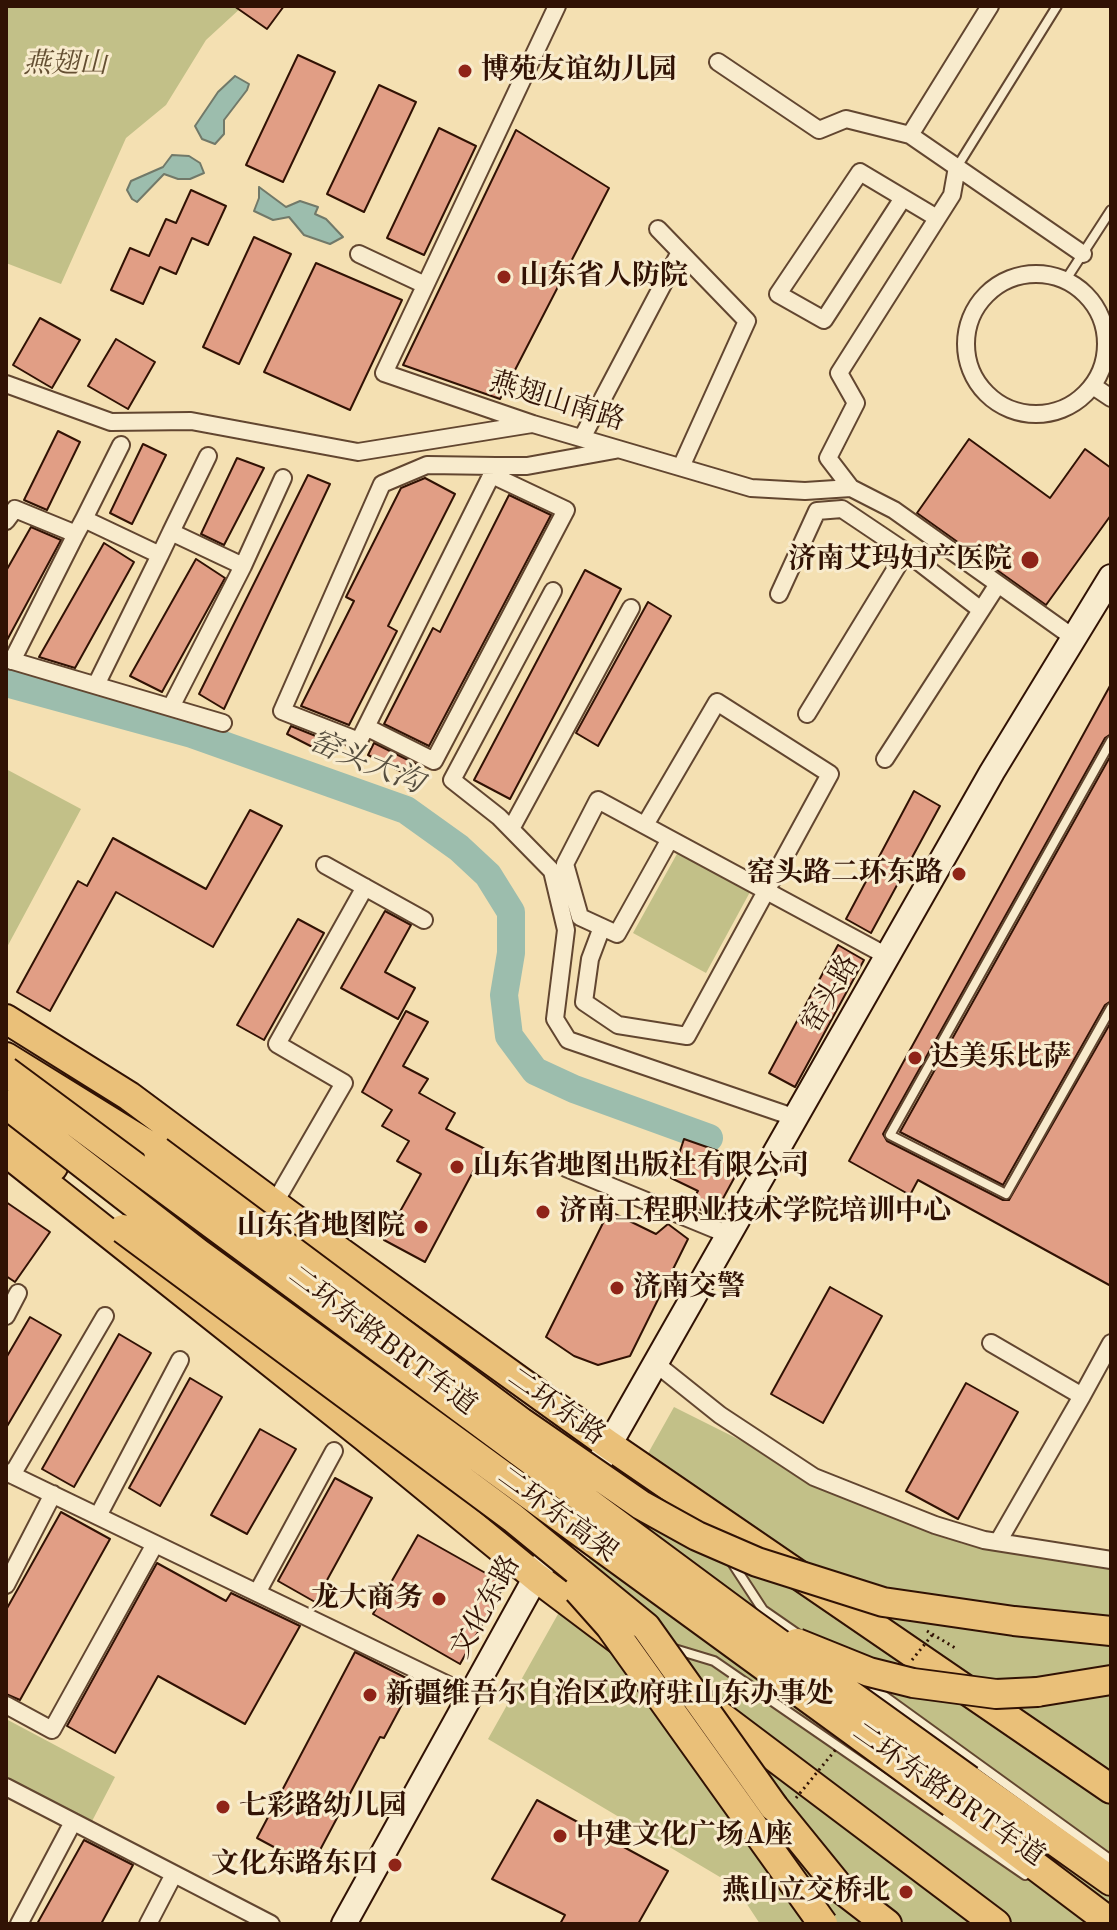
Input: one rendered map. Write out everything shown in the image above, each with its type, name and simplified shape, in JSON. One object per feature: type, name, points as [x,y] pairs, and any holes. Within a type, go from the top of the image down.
[{"type":"highway","name":"二环东路","points":[[6,1019],[129,1096],[597,1452],[689,1498],[1111,1789]]},
{"type":"highway","points":[[6,1057],[158,1151],[521,1422],[641,1505],[697,1536],[757,1562],[883,1602],[1111,1631]]},
{"type":"highway","name":"二环东高架","points":[[6,1071],[752,1624],[1111,1881]]},
{"type":"highway","name":"二环东高架","points":[[6,1104],[198,1253],[940,1794],[1111,1923]]},
{"type":"highway","points":[[6,1125],[123,1229],[526,1518],[646,1627],[774,1807],[839,1887],[887,1924]]},
{"type":"highway","points":[[6,1152],[537,1578],[996,1924]]},
{"type":"highway","points":[[526,1518],[610,1626],[823,1924]]},
{"type":"highway","points":[[752,1624],[869,1672],[957,1690],[996,1694],[1037,1692],[1111,1680]]},
{"type":"main road","name":"窑头路","points":[[597,1452],[655,1363],[992,772],[1111,577]]},
{"type":"main road","name":"文化东路","points":[[344,1924],[537,1578],[597,1452]]},
{"type":"street","name":"燕翅山南路","points":[[557,6],[384,373],[533,424],[751,488],[805,491],[851,488]]},
{"type":"street","points":[[910,135],[990,6]]},
{"type":"street","points":[[718,62],[819,130],[846,119],[910,135],[1083,254]]},
{"type":"street","points":[[957,167],[952,195],[839,373],[856,403],[828,458],[851,488],[894,510],[1074,638]]},
{"type":"street","points":[[903,198],[824,320],[778,294],[860,172],[932,215]]},
{"type":"street","points":[[658,229],[747,321],[681,467]]},
{"type":"street","points":[[582,438],[680,252]]},
{"type":"street","points":[[359,254],[425,285]]},
{"type":"street","points":[[1033,273],[1055,276],[1065,281],[1076,285],[1092,301],[1103,321],[1107,343],[1103,366],[1093,386],[1075,402],[1054,412],[1030,414],[1007,408],[987,394],[973,375],[967,352],[968,328],[976,307],[991,290],[1010,278],[1033,273]]},
{"type":"street","points":[[6,384],[111,422],[191,421],[358,452],[533,424]]},
{"type":"street","points":[[1093,386],[1111,398]]},
{"type":"street","points":[[121,445],[9,660],[223,723]]},
{"type":"street","points":[[494,470],[359,741],[282,711],[382,484],[427,465],[494,470],[620,449]]},
{"type":"street","points":[[96,685],[208,456]]},
{"type":"street","points":[[366,727],[434,761],[566,510],[494,470]]},
{"type":"street","points":[[171,707],[243,566],[283,478]]},
{"type":"street","points":[[6,521],[15,509],[80,527],[160,555]]},
{"type":"street","points":[[779,594],[817,511],[842,509],[906,552],[981,610]]},
{"type":"street","points":[[171,532],[243,566]]},
{"type":"street","points":[[807,714],[906,552]]},
{"type":"street","points":[[885,759],[998,584]]},
{"type":"street","points":[[553,591],[452,780],[511,829],[552,871],[566,930],[555,1019],[568,1040],[796,1118]]},
{"type":"street","points":[[511,829],[631,608]]},
{"type":"street","points":[[602,927],[590,959],[584,1002],[618,1025],[687,1036],[830,774],[717,702],[645,825]]},
{"type":"street","points":[[670,839],[617,934],[580,917],[565,864],[598,800],[887,956]]},
{"type":"street","points":[[325,865],[424,920]]},
{"type":"street","points":[[274,1204],[344,1083],[277,1044],[365,887]]},
{"type":"street","points":[[566,1168],[729,1235]]},
{"type":"street","points":[[6,1316],[18,1293]]},
{"type":"street","points":[[105,1316],[9,1473],[471,1696]]},
{"type":"street","points":[[991,1343],[1082,1396]]},
{"type":"street","points":[[998,1542],[1111,1343]]},
{"type":"street","points":[[98,1516],[180,1360]]},
{"type":"street","points":[[655,1363],[720,1415],[814,1477],[935,1525],[998,1542],[1111,1560]]},
{"type":"street","points":[[257,1593],[334,1451]]},
{"type":"street","points":[[6,1585],[53,1494]]},
{"type":"street","points":[[6,1705],[52,1730],[155,1544]]},
{"type":"street","points":[[6,1787],[271,1924]]},
{"type":"street","points":[[19,1924],[73,1822]]},
{"type":"street","points":[[148,1924],[174,1874]]},
{"type":"lane","points":[[957,167],[1057,6]]},
{"type":"lane","points":[[1065,281],[1111,210]]},
{"type":"lane","points":[[1111,741],[890,1135],[1006,1194],[1111,1008]]},
{"type":"lane","name":"二环东路BRT车道","points":[[149,1195],[426,1402]]},
{"type":"lane","points":[[574,1466],[597,1452]]},
{"type":"lane","points":[[526,1518],[539,1487],[562,1473]]},
{"type":"lane","points":[[689,1498],[705,1523]]},
{"type":"lane","points":[[537,1578],[538,1532]]},
{"type":"lane","name":"二环东路BRT车道","points":[[714,1535],[763,1610],[1111,1860]]},
{"type":"lane","points":[[602,1628],[630,1636]]},
{"type":"lane","name":"二环东路BRT车道","points":[[644,1640],[714,1661],[1032,1880]]},
{"type":"path","points":[[919,1626],[957,1649]]},
{"type":"green space","name":"燕翅山","points":[[6,6],[243,6],[206,40],[166,105],[126,138],[61,284],[6,263]]},
{"type":"green space","points":[[6,769],[81,809],[6,949]]},
{"type":"green space","points":[[678,852],[750,892],[706,973],[633,933]]},
{"type":"green space","points":[[674,1407],[854,1497],[963,1544],[1111,1557],[1111,1924],[760,1924],[735,1886],[488,1739]]},
{"type":"green space","points":[[6,1719],[115,1777],[90,1825],[6,1780]]},
{"type":"shaded area","points":[[235,76],[249,84],[224,120],[224,134],[215,144],[202,139],[195,126],[218,92]]},
{"type":"shaded area","points":[[172,155],[189,156],[200,163],[204,173],[190,179],[164,174],[137,202],[132,199],[127,190],[131,181],[163,167]]},
{"type":"shaded area","points":[[259,187],[286,207],[300,201],[318,207],[315,214],[326,219],[343,237],[330,244],[304,235],[289,217],[273,220],[254,211]]},
{"type":"building","points":[[234,6],[284,6],[267,29]]},
{"type":"building","points":[[298,55],[335,72],[283,182],[246,165]]},
{"type":"building","points":[[379,85],[416,102],[364,212],[327,194]]},
{"type":"building","points":[[439,128],[476,146],[424,255],[387,238]]},
{"type":"building","name":"山东省人防院","points":[[516,130],[609,188],[500,399],[403,365]]},
{"type":"building","points":[[191,190],[226,206],[208,245],[192,238],[176,274],[160,267],[143,304],[111,290],[130,248],[149,256],[166,219],[176,223]]},
{"type":"building","points":[[254,237],[291,254],[239,364],[203,347]]},
{"type":"building","points":[[316,263],[402,300],[350,410],[264,372]]},
{"type":"building","points":[[40,318],[80,340],[52,388],[13,365]]},
{"type":"building","points":[[116,339],[155,362],[128,409],[88,386]]},
{"type":"building","points":[[58,431],[80,442],[47,510],[24,500]]},
{"type":"building","name":"济南艾玛妇产医院","points":[[969,439],[1050,498],[1085,449],[1111,468],[1111,515],[1046,605],[917,513]]},
{"type":"building","points":[[143,444],[166,455],[132,524],[110,513]]},
{"type":"building","points":[[237,458],[264,468],[224,545],[201,534]]},
{"type":"building","points":[[308,475],[330,484],[224,709],[199,694]]},
{"type":"building","points":[[425,478],[455,494],[388,626],[397,631],[349,725],[301,706],[354,601],[346,597],[401,488]]},
{"type":"building","points":[[509,495],[551,515],[429,746],[384,724],[433,628],[440,632]]},
{"type":"building","points":[[31,527],[61,540],[6,642],[6,571]]},
{"type":"building","points":[[104,543],[134,562],[75,668],[39,657]]},
{"type":"building","points":[[196,559],[225,578],[162,692],[130,676]]},
{"type":"building","points":[[585,570],[621,589],[510,799],[474,780]]},
{"type":"building","points":[[648,602],[671,616],[598,746],[576,733]]},
{"type":"building","points":[[1111,684],[1111,734],[1105,738],[883,1134],[887,1141],[1003,1200],[1009,1200],[1111,1022],[1111,1286],[918,1180],[910,1195],[849,1161]]},
{"type":"building","points":[[291,726],[338,745],[332,757],[287,734]]},
{"type":"building","points":[[374,743],[420,766],[414,778],[368,755]]},
{"type":"building","points":[[1111,755],[1111,1001],[1105,1005],[1003,1185],[900,1132]]},
{"type":"building","points":[[914,791],[940,806],[871,933],[846,919]]},
{"type":"building","points":[[250,810],[282,826],[213,947],[116,892],[50,1011],[17,992],[78,881],[87,886],[113,838],[206,889]]},
{"type":"building","points":[[385,911],[411,925],[385,972],[415,988],[398,1019],[341,988]]},
{"type":"building","points":[[298,919],[324,933],[264,1040],[237,1025]]},
{"type":"building","points":[[838,945],[864,960],[795,1087],[769,1073]]},
{"type":"building","points":[[406,1011],[428,1022],[403,1066],[428,1079],[419,1093],[455,1113],[446,1129],[485,1149],[425,1262],[384,1240],[421,1174],[397,1161],[409,1141],[382,1126],[392,1110],[362,1092]]},
{"type":"building","points":[[684,1139],[744,1160],[714,1215],[689,1205],[698,1191],[671,1178]]},
{"type":"building","points":[[6,1202],[50,1232],[15,1282],[6,1276]]},
{"type":"building","name":"济南交警","points":[[609,1211],[656,1234],[668,1224],[688,1239],[630,1356],[598,1365],[574,1356],[546,1337]]},
{"type":"building","points":[[830,1287],[882,1316],[823,1423],[771,1394]]},
{"type":"building","points":[[30,1317],[61,1335],[6,1428],[6,1358]]},
{"type":"building","points":[[119,1334],[151,1353],[74,1487],[42,1469]]},
{"type":"building","points":[[190,1378],[222,1397],[160,1506],[129,1488]]},
{"type":"building","points":[[966,1383],[1018,1412],[958,1519],[906,1491]]},
{"type":"building","points":[[260,1429],[296,1449],[247,1534],[211,1515]]},
{"type":"building","points":[[335,1478],[372,1498],[315,1602],[278,1581]]},
{"type":"building","points":[[61,1512],[110,1539],[20,1700],[6,1694],[6,1610]]},
{"type":"building","name":"龙大商务","points":[[418,1535],[505,1584],[460,1664],[373,1614]]},
{"type":"building","points":[[157,1563],[226,1601],[231,1593],[300,1626],[245,1724],[158,1676],[115,1753],[67,1726]]},
{"type":"building","points":[[355,1652],[414,1682],[384,1738],[380,1737],[311,1867],[257,1838]]},
{"type":"building","name":"中建文化广场A座","points":[[537,1800],[668,1871],[638,1924],[560,1924],[565,1915],[492,1879]]},
{"type":"building","points":[[84,1840],[133,1865],[101,1924],[37,1924]]},
{"type":"waterway","name":"窑头大沟","points":[[6,683],[192,734],[406,810],[459,848],[488,875],[511,912],[511,953],[504,995],[509,1036],[535,1071],[574,1089],[709,1138]]},
{"type":"place","name":"博苑友谊幼儿园","points":[[465,71]]},
{"type":"place","name":"山东省人防院","points":[[504,277]]},
{"type":"place","name":"济南艾玛妇产医院","points":[[1030,560]]},
{"type":"place","name":"窑头路二环东路","points":[[959,874]]},
{"type":"place","name":"达美乐比萨","points":[[915,1058]]},
{"type":"place","name":"山东省地图出版社有限公司","points":[[457,1167]]},
{"type":"place","name":"济南工程职业技术学院培训中心","points":[[543,1212]]},
{"type":"place","name":"山东省地图院","points":[[421,1227]]},
{"type":"place","name":"济南交警","points":[[617,1288]]},
{"type":"place","name":"龙大商务","points":[[439,1599]]},
{"type":"place","name":"新疆维吾尔自治区政府驻山东办事处","points":[[370,1695]]},
{"type":"place","name":"七彩路幼儿园","points":[[223,1807]]},
{"type":"place","name":"中建文化广场A座","points":[[560,1836]]},
{"type":"place","name":"文化东路东口","points":[[395,1865]]},
{"type":"place","name":"燕山立交桥北","points":[[906,1892]]}]
